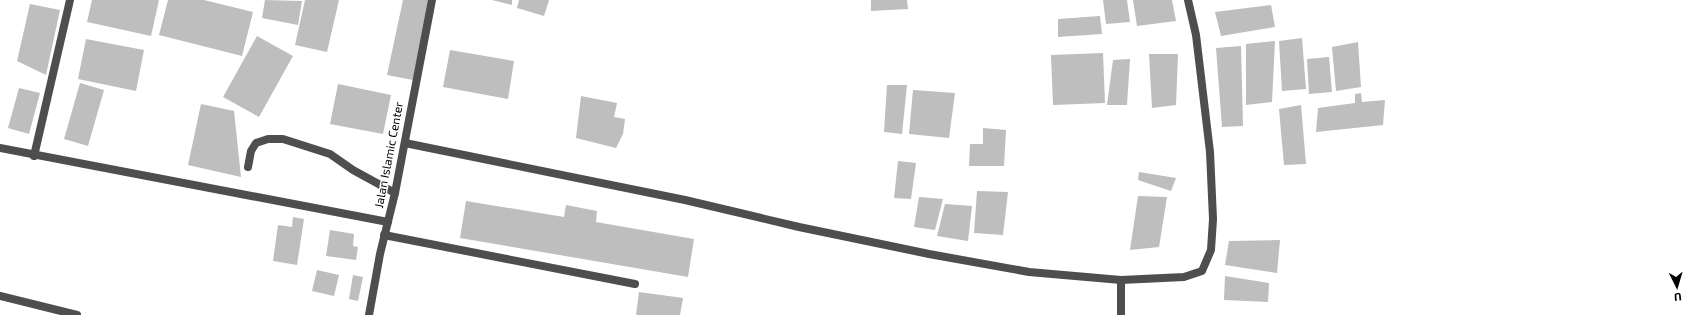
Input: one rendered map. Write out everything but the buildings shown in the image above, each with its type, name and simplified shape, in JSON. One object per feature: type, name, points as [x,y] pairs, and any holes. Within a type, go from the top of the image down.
[{"type":"street","points":[[34,156],[70,0]]},
{"type":"street","name":"Jalan Islamic Center","points":[[369,315],[384,235],[405,143],[432,0]]},
{"type":"street","points":[[405,143],[685,200],[799,227],[928,254],[1029,272],[1121,280],[1184,277],[1202,271],[1211,250],[1213,219],[1210,152],[1196,35],[1188,0]]},
{"type":"street","points":[[248,167],[251,152],[256,143],[268,139],[283,139],[307,145],[330,154],[352,170],[395,192]]},
{"type":"street","points":[[0,148],[34,156],[388,222]]},
{"type":"street","points":[[384,235],[634,284]]},
{"type":"street","points":[[1121,280],[1121,315]]},
{"type":"street","points":[[0,296],[77,315]]}]
